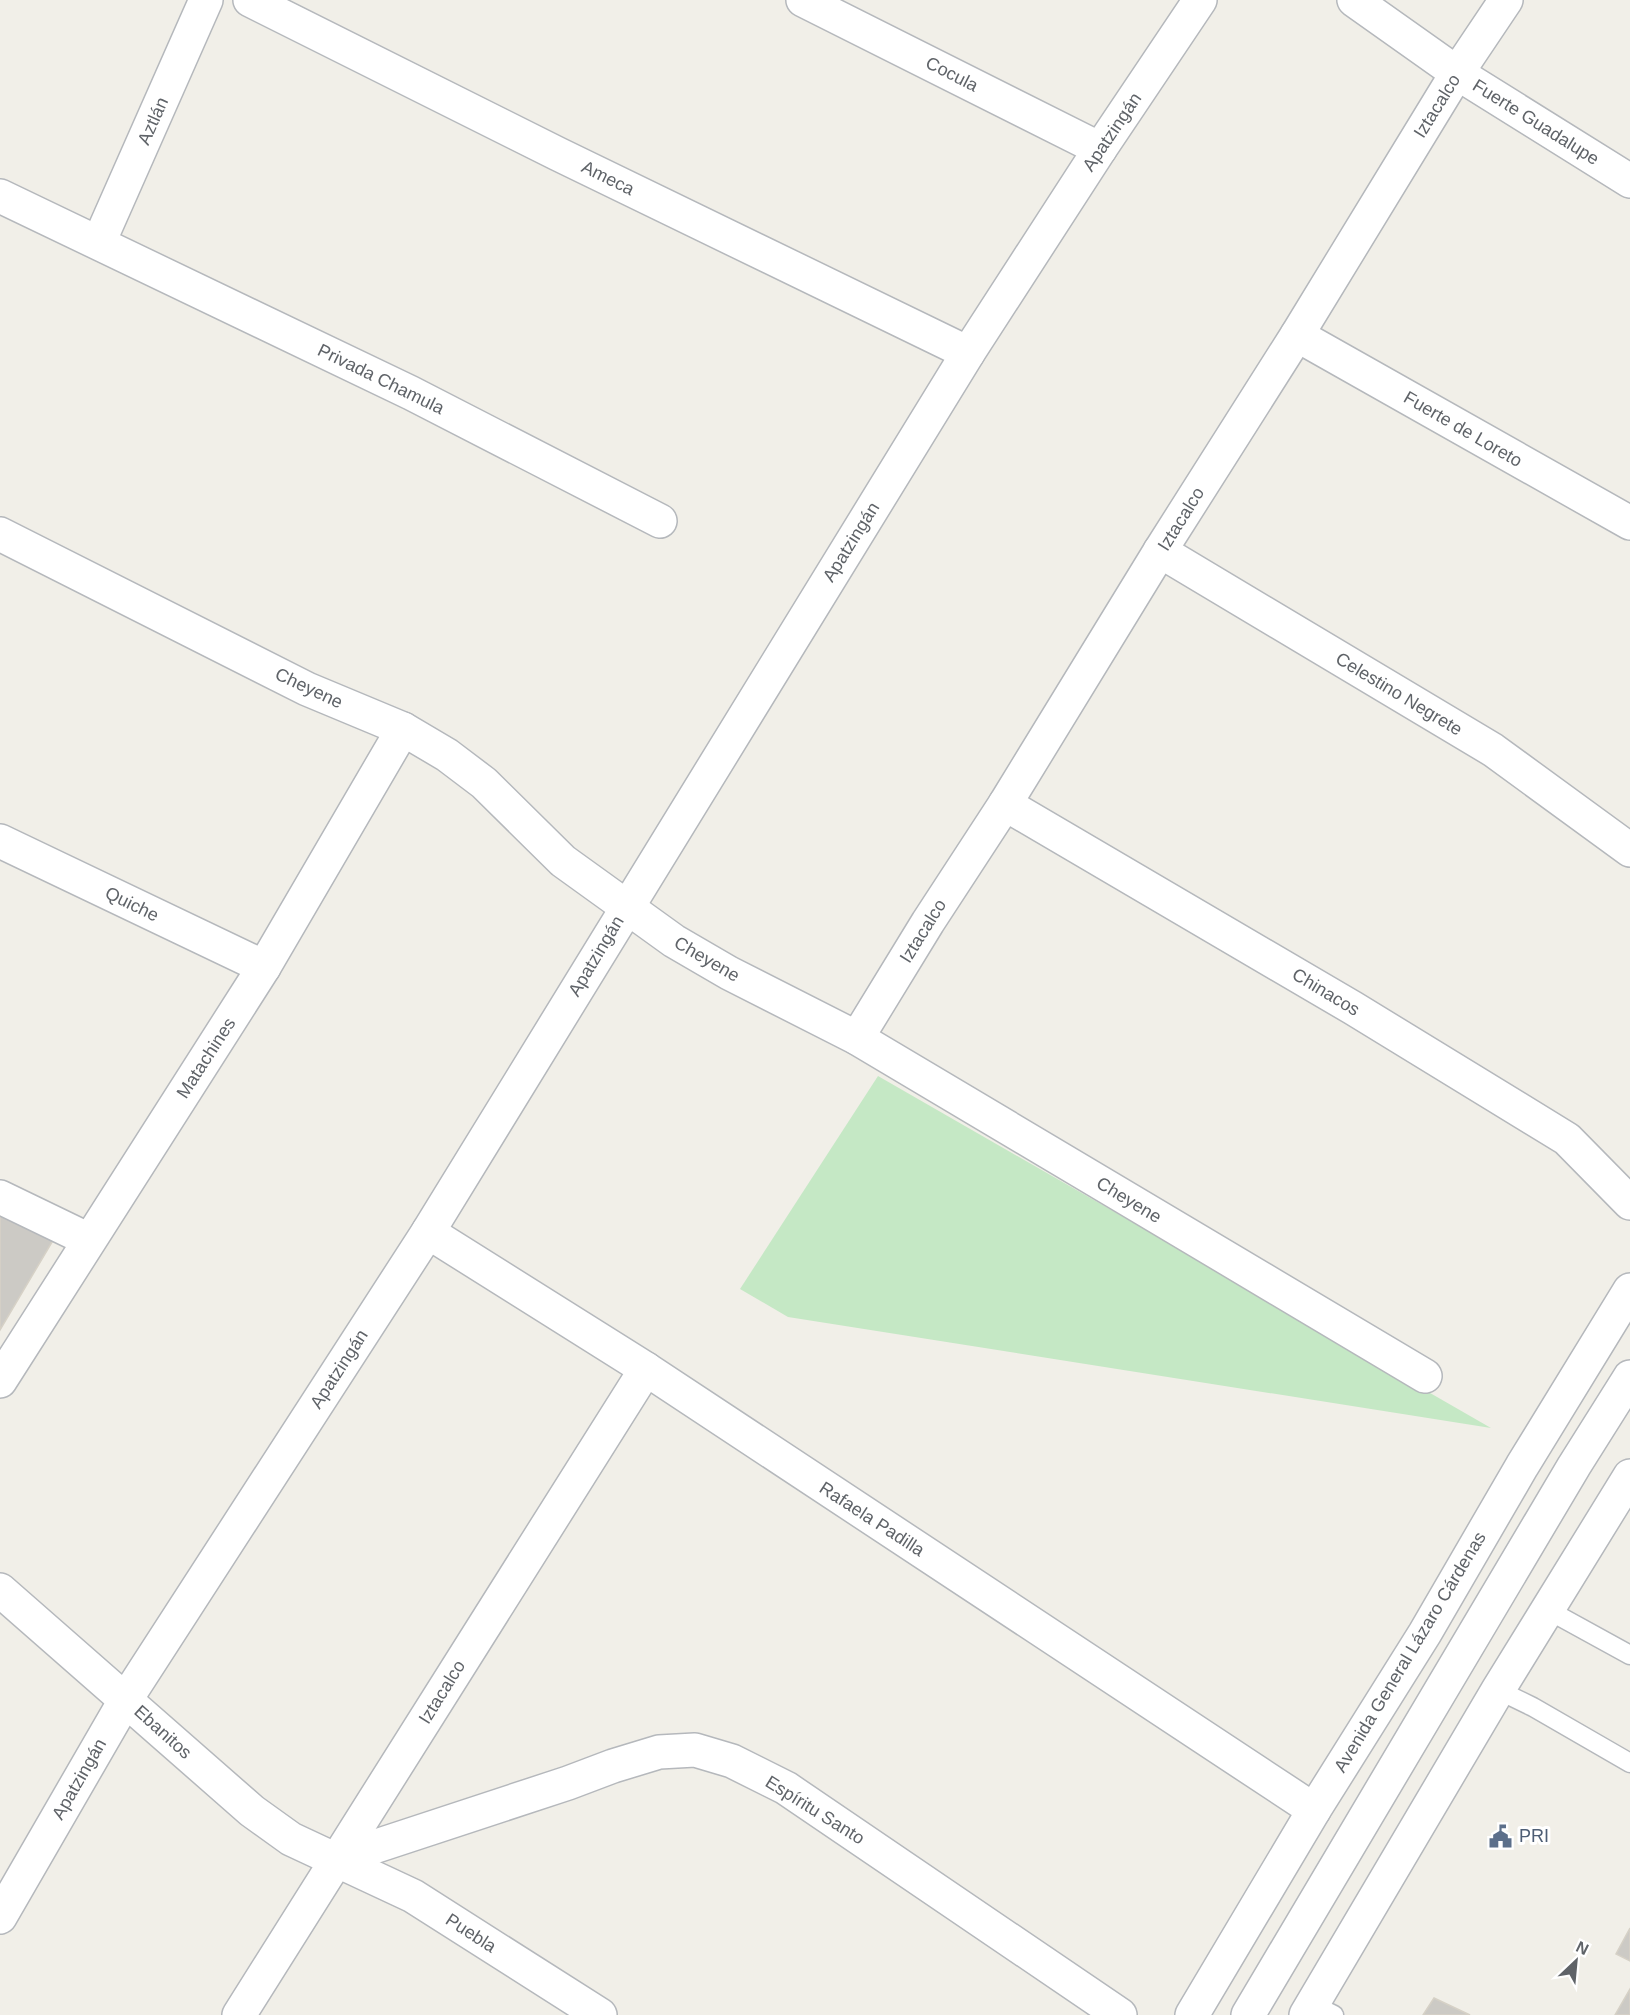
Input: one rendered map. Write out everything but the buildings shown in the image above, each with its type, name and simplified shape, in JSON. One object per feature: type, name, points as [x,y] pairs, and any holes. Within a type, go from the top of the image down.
[{"type":"street","name":"Aztlán","points":[[99,242],[206,0]]},
{"type":"street","name":"Ameca","points":[[250,0],[558,154],[968,353]]},
{"type":"street","name":"Cocula","points":[[803,0],[1100,148]]},
{"type":"street","name":"Apatzingán","points":[[0,1917],[126,1699],[428,1232],[968,353],[1100,148],[1200,0]]},
{"type":"street","name":"Fuerte Guadalupe","points":[[1354,0],[1457,73],[1630,181]]},
{"type":"street","name":"Iztacalco","points":[[857,1038],[928,922],[1005,804],[1160,550],[1297,335],[1457,73],[1506,0]]},
{"type":"street","name":"Privada Chamula","points":[[0,196],[411,393],[660,521]]},
{"type":"street","name":"Fuerte de Loreto","points":[[1297,335],[1630,523]]},
{"type":"street","name":"Cheyene","points":[[0,534],[307,689],[403,729],[447,754],[484,783],[563,861],[674,941],[729,973],[857,1038],[1425,1376]]},
{"type":"street","name":"Celestino Negrete","points":[[1160,550],[1493,750],[1630,850]]},
{"type":"street","name":"Matachines","points":[[0,1381],[264,967],[403,729]]},
{"type":"street","name":"Chinacos","points":[[1005,804],[1362,1013],[1567,1139],[1630,1203]]},
{"type":"street","name":"Quiche","points":[[0,841],[264,967]]},
{"type":"street","points":[[0,1197],[88,1240]]},
{"type":"street","name":"Rafaela Padilla","points":[[428,1232],[646,1369],[1314,1810]]},
{"type":"street","name":"Avenida General Lázaro Cárdenas","points":[[1192,2015],[1630,1290]]},
{"type":"street","name":"Iztacalco","points":[[239,2015],[646,1369]]},
{"type":"street","points":[[1248,2015],[1574,1466],[1630,1377]]},
{"type":"street","points":[[1317,2011],[1498,1690],[1626,1490]]},
{"type":"street","name":"Ebanitos","points":[[0,1590],[252,1811],[291,1839],[337,1859]]},
{"type":"street","name":"Espíritu Santo","points":[[337,1859],[568,1784],[613,1766],[659,1752],[695,1750],[732,1761],[786,1788],[1120,2015]]},
{"type":"street","points":[[1385,1784],[1455,1764]]},
{"type":"street","name":"Puebla","points":[[337,1859],[413,1896],[600,2015]]},
{"type":"lane","points":[[1548,1610],[1630,1655]]},
{"type":"lane","points":[[1498,1690],[1533,1707],[1630,1763]]},
{"type":"green space","points":[[878,1076],[1491,1428],[788,1317],[740,1289]]},
{"type":"place","name":"PRI","points":[[1501,1836]]}]
